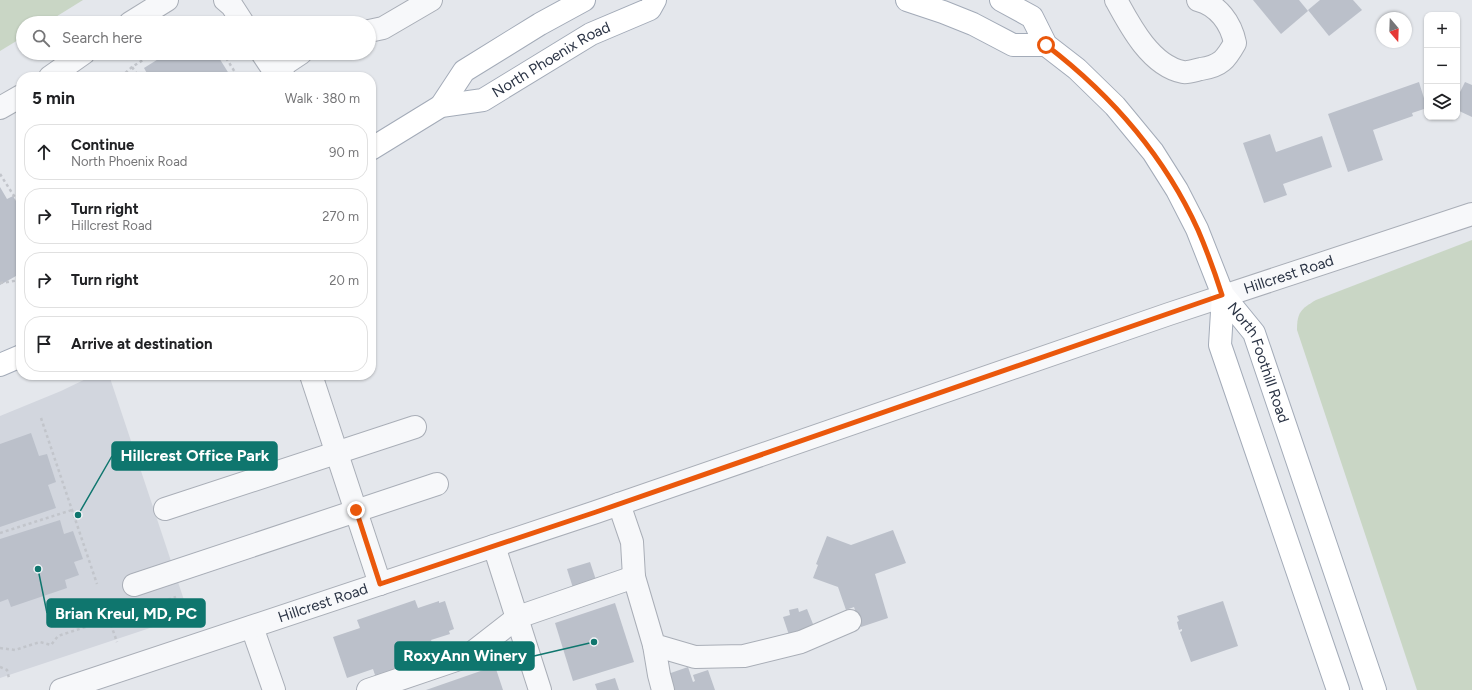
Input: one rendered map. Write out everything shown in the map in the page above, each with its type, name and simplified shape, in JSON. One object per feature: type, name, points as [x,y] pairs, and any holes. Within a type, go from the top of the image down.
[{"type":"main road","name":"North Phoenix Road","points":[[441,106],[464,71],[540,24],[584,0]]},
{"type":"main road","name":"North Phoenix Road","points":[[376,146],[441,106],[483,100],[591,34],[650,9],[655,0]]},
{"type":"main road","points":[[907,0],[943,12],[972,24],[1013,45],[1046,45]]},
{"type":"main road","points":[[1001,0],[1032,17],[1046,45],[1077,69],[1115,106],[1153,152],[1177,190],[1197,229],[1222,295]]},
{"type":"main road","name":"North Foothill Road","points":[[1222,295],[1220,345],[1338,690]]},
{"type":"main road","name":"North Foothill Road","points":[[1222,295],[1254,333],[1375,690]]},
{"type":"main road","points":[[0,364],[16,358]]},
{"type":"street","points":[[141,16],[167,0]]},
{"type":"street","points":[[225,0],[232,6],[238,16]]},
{"type":"street","points":[[376,30],[383,28],[431,0]]},
{"type":"street","points":[[1116,0],[1130,25],[1159,62],[1183,72],[1209,68],[1226,59],[1235,43],[1232,28],[1220,14],[1204,2],[1198,0]]},
{"type":"street","points":[[57,72],[74,60]]},
{"type":"street","points":[[267,60],[275,72]]},
{"type":"street","points":[[280,72],[293,60]]},
{"type":"street","points":[[0,108],[16,99]]},
{"type":"street","name":"Hillcrest Road","points":[[60,690],[619,504],[1222,295],[1472,214]]},
{"type":"street","points":[[313,380],[380,584]]},
{"type":"street","points":[[165,509],[415,427]]},
{"type":"street","points":[[134,585],[437,484]]},
{"type":"street","points":[[619,504],[632,542],[634,577],[654,645],[663,690]]},
{"type":"street","points":[[494,546],[518,617],[540,690]]},
{"type":"street","points":[[368,690],[468,656],[518,617],[634,577]]},
{"type":"street","points":[[654,645],[695,657],[744,656],[801,642],[850,621]]},
{"type":"street","points":[[252,627],[274,690]]},
{"type":"path","points":[[126,72],[143,60]]},
{"type":"path","points":[[227,60],[234,72]]},
{"type":"path","points":[[132,67],[136,72]]},
{"type":"path","points":[[0,174],[16,199]]},
{"type":"path","points":[[0,283],[16,281]]},
{"type":"path","points":[[41,418],[97,584]]},
{"type":"path","points":[[0,533],[72,510]]},
{"type":"path","points":[[0,648],[15,650],[40,642],[51,645],[58,636],[176,597]]},
{"type":"path","points":[[109,619],[117,642]]},
{"type":"path","points":[[0,667],[7,670],[9,678]]},
{"type":"shaded area","points":[[84,380],[111,380],[189,615],[0,678],[0,416]]},
{"type":"green space","points":[[0,0],[83,0],[57,16],[16,16],[16,41],[0,51]]},
{"type":"green space","points":[[1472,240],[1472,690],[1417,690],[1297,330],[1297,324],[1299,315],[1303,309],[1316,300]]},
{"type":"building","points":[[1253,0],[1299,0],[1308,11],[1281,34]]},
{"type":"building","points":[[1320,0],[1353,0],[1362,10],[1329,36],[1308,10]]},
{"type":"building","points":[[157,60],[220,60],[228,72],[146,72],[144,68]]},
{"type":"building","points":[[1419,82],[1424,98],[1424,109],[1412,113],[1413,116],[1373,130],[1383,160],[1348,172],[1328,114]]},
{"type":"building","points":[[1465,82],[1472,85],[1472,117],[1460,111],[1460,92]]},
{"type":"building","points":[[1270,134],[1276,152],[1322,136],[1332,167],[1283,184],[1287,195],[1264,203],[1243,143]]},
{"type":"building","points":[[0,187],[7,199],[13,196],[16,201],[16,276],[0,285]]},
{"type":"building","points":[[31,433],[39,456],[47,454],[56,482],[48,485],[56,508],[0,527],[0,444]]},
{"type":"building","points":[[60,520],[64,534],[73,531],[83,559],[74,562],[79,575],[65,580],[67,588],[11,607],[8,599],[0,602],[0,539]]},
{"type":"building","points":[[893,530],[906,563],[875,574],[888,618],[861,627],[854,607],[846,610],[838,587],[813,578],[818,565],[816,564],[827,536],[851,545]]},
{"type":"building","points":[[590,562],[596,580],[573,588],[567,569]]},
{"type":"building","points":[[415,600],[418,608],[439,601],[439,603],[445,601],[454,629],[449,631],[450,634],[431,640],[437,657],[376,678],[373,669],[347,678],[333,637],[360,628],[357,620]]},
{"type":"building","points":[[1223,601],[1238,646],[1191,662],[1180,632],[1182,629],[1179,630],[1177,622],[1179,621],[1177,616]]},
{"type":"building","points":[[615,603],[634,662],[573,681],[555,623]]},
{"type":"building","points":[[798,608],[799,612],[807,609],[815,629],[790,638],[783,617],[790,615],[789,610]]},
{"type":"building","points":[[495,666],[503,690],[426,690]]},
{"type":"building","points":[[688,667],[693,682],[695,681],[693,675],[708,670],[715,690],[671,690],[665,675]]},
{"type":"building","points":[[615,678],[619,690],[597,690],[595,684]]},
{"type":"place","name":"Hillcrest Office Park","points":[[78,515]]},
{"type":"place","name":"Brian Kreul, MD, PC","points":[[38,569]]},
{"type":"place","name":"RoxyAnn Winery","points":[[594,642]]},
{"type":"route","points":[[356,510],[380,584],[596,512],[929,395],[1222,295],[1197,229],[1166,170],[1115,106],[1077,69],[1046,45]]}]
